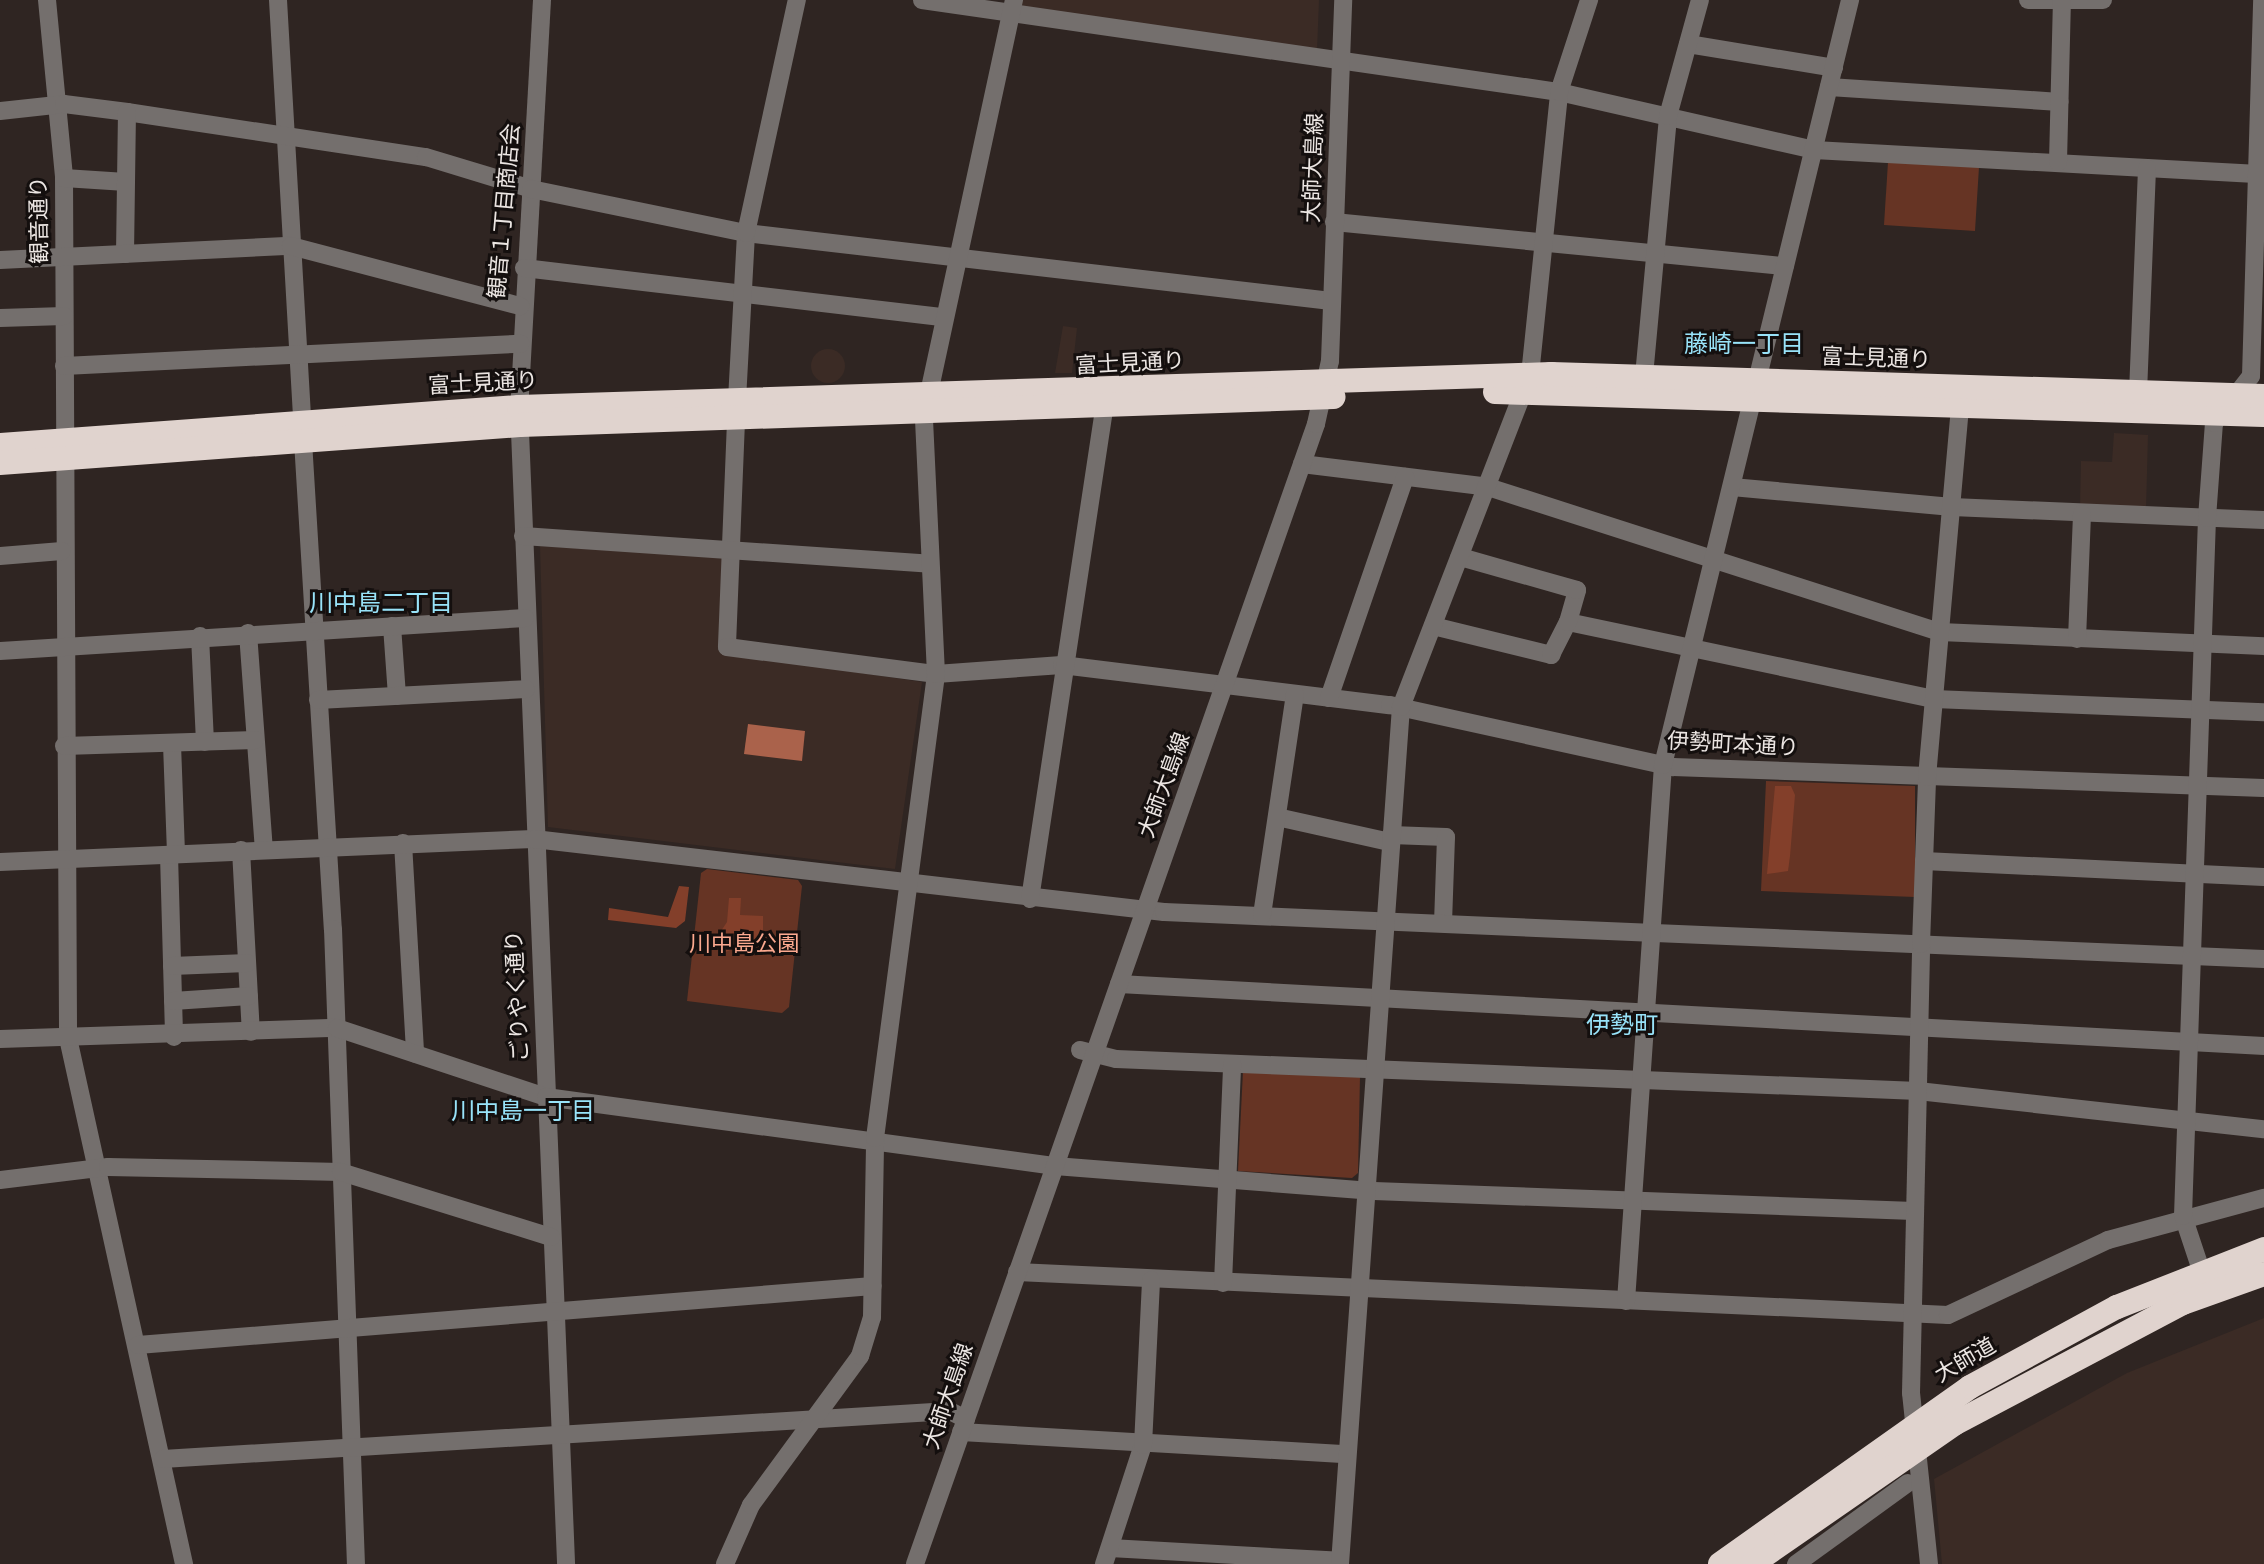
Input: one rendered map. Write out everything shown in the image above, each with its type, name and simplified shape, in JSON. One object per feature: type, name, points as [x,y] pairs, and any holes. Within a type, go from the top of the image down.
[{"type":"highway","name":"富士見通り","points":[[0,463],[63,449],[520,416],[925,407],[1644,376],[1755,390],[1960,405],[2219,416],[2264,415]]},
{"type":"highway","name":"富士見通り","points":[[1527,383],[1755,390],[2253,396]]},
{"type":"highway","name":"富士見通り","points":[[925,407],[1104,410],[1324,390]]},
{"type":"highway","name":"富士見通り","points":[[0,445],[63,449]]},
{"type":"highway","name":"大師道","points":[[1752,1564],[1916,1447],[2264,1249]]},
{"type":"highway","name":"大師道","points":[[1720,1564],[1913,1422],[2056,1338],[2204,1282],[2264,1274]]},
{"type":"street","name":"観音通り","points":[[47,0],[64,178],[62,551],[68,1038],[101,1168],[184,1564]]},
{"type":"street","points":[[278,0],[337,1028],[356,1564]]},
{"type":"street","name":"観音１丁目商店会","points":[[520,416],[520,306],[531,189],[542,0]]},
{"type":"street","points":[[730,545],[746,233],[797,0]]},
{"type":"street","points":[[922,0],[1013,6],[1559,92],[1814,150],[2261,174]]},
{"type":"street","name":"大師大島線","points":[[915,1564],[1096,1054],[1119,984],[1138,908],[1225,685],[1302,464],[1324,390],[1331,301],[1343,0]]},
{"type":"street","points":[[1151,1280],[1143,1445],[1107,1556],[1340,1563],[1401,707],[1527,383],[1547,240],[1559,92],[1589,0]]},
{"type":"street","points":[[1644,376],[1668,116],[1700,0]]},
{"type":"street","points":[[1626,1301],[1663,765],[1850,0]]},
{"type":"street","points":[[2028,0],[2103,0]]},
{"type":"street","points":[[2204,1282],[2183,1216],[2207,518],[2211,437],[2219,416],[2253,396],[2251,376],[2261,174],[2262,0]]},
{"type":"street","points":[[2058,162],[2062,2]]},
{"type":"street","points":[[725,1564],[751,1505],[864,1346],[873,1286],[875,1138],[905,881],[936,674],[925,407],[953,259],[1013,6]]},
{"type":"street","points":[[1688,44],[1834,68]]},
{"type":"street","points":[[1829,87],[2060,102]]},
{"type":"street","points":[[0,111],[56,107],[127,112],[426,157],[531,189],[746,233],[1331,301]]},
{"type":"street","points":[[125,254],[127,112]]},
{"type":"street","points":[[2138,393],[2147,168]]},
{"type":"street","points":[[64,178],[126,182]]},
{"type":"street","points":[[1334,222],[1547,240],[1785,266]]},
{"type":"street","points":[[0,260],[291,246],[520,306]]},
{"type":"street","points":[[524,268],[941,317]]},
{"type":"street","points":[[0,318],[64,316]]},
{"type":"street","points":[[64,366],[520,344]]},
{"type":"street","points":[[1929,1564],[1913,1422],[1914,1211],[1921,944],[1927,777],[1960,405]]},
{"type":"street","points":[[1030,899],[1062,665],[1104,410]]},
{"type":"street","name":"ごりやく通り","points":[[520,416],[526,689],[566,1564]]},
{"type":"street","points":[[1302,464],[1488,487],[1940,632],[2264,646]]},
{"type":"street","points":[[1329,698],[1405,477]]},
{"type":"street","points":[[1732,487],[1952,507],[2264,520]]},
{"type":"street","points":[[2077,639],[2082,514]]},
{"type":"street","points":[[523,536],[730,545],[930,564]]},
{"type":"street","name":"伊勢町本通り","points":[[730,545],[727,647],[936,674],[1062,665],[1401,707],[1663,765],[2264,788]]},
{"type":"street","points":[[0,556],[62,551]]},
{"type":"street","points":[[1433,626],[1551,655],[1568,622],[1577,590],[1460,557]]},
{"type":"street","points":[[0,651],[200,636],[525,618]]},
{"type":"street","points":[[1568,622],[1934,699],[2264,712]]},
{"type":"street","points":[[392,626],[397,696]]},
{"type":"street","points":[[248,633],[264,849]]},
{"type":"street","points":[[200,636],[205,742]]},
{"type":"street","points":[[318,700],[526,689]]},
{"type":"street","points":[[1262,915],[1295,694]]},
{"type":"street","points":[[64,746],[255,740]]},
{"type":"street","points":[[172,744],[174,1037]]},
{"type":"street","points":[[1277,817],[1390,839],[1446,837],[1443,923]]},
{"type":"street","points":[[0,862],[326,845],[534,839],[905,881],[1030,899],[1138,908],[1384,922],[2264,959]]},
{"type":"street","points":[[403,843],[415,1054]]},
{"type":"street","points":[[241,850],[251,1032]]},
{"type":"street","points":[[1924,861],[2264,877]]},
{"type":"street","points":[[172,966],[247,963]]},
{"type":"street","points":[[1119,984],[1378,1001],[2264,1046]]},
{"type":"street","points":[[173,1001],[249,996]]},
{"type":"street","points":[[0,1039],[174,1037],[337,1028],[546,1097],[875,1138],[1055,1166],[1366,1188],[1914,1211]]},
{"type":"street","points":[[1096,1054],[1232,1064],[1918,1091],[2264,1129]]},
{"type":"street","points":[[1223,1283],[1232,1064]]},
{"type":"street","points":[[0,1180],[101,1168],[341,1172],[551,1237]]},
{"type":"street","points":[[1017,1272],[1913,1314],[1965,1310],[2020,1275],[2183,1216],[2264,1198]]},
{"type":"street","points":[[138,1345],[873,1286]]},
{"type":"street","points":[[163,1459],[950,1411],[963,1425],[1143,1445],[1346,1454]]},
{"type":"street","points":[[1796,1564],[1908,1483]]},
{"type":"shaded area","points":[[1020,0],[1319,0],[1317,51],[1019,6]]},
{"type":"shaded area","points":[[1063,326],[1077,328],[1072,373],[1055,373]]},
{"type":"shaded area","points":[[828,349],[840,354],[845,366],[840,378],[828,383],[816,378],[811,366],[816,354]]},
{"type":"shaded area","points":[[2114,433],[2148,435],[2146,510],[2080,507],[2081,461],[2112,462]]},
{"type":"shaded area","points":[[540,546],[724,557],[720,652],[922,682],[895,869],[548,827]]},
{"type":"shaded area","points":[[748,724],[805,731],[802,761],[744,754]]},
{"type":"shaded area","points":[[2264,1318],[2264,1564],[1942,1564],[1934,1479],[2127,1373]]},
{"type":"green space","points":[[1888,162],[1979,167],[1975,231],[1884,225]]},
{"type":"green space","points":[[1766,781],[1915,786],[1915,897],[1761,891]]},
{"type":"green space","points":[[1775,786],[1791,786],[1795,795],[1790,856],[1788,871],[1767,874]]},
{"type":"green space","name":"川中島公園","points":[[707,869],[798,880],[802,886],[789,1007],[782,1013],[687,1001],[701,873]]},
{"type":"green space","points":[[679,886],[689,887],[685,921],[676,928],[608,920],[609,908],[668,917]]},
{"type":"green space","points":[[729,898],[741,898],[740,915],[763,916],[763,952],[740,946],[723,953],[717,937],[727,922]]},
{"type":"green space","points":[[1243,1071],[1360,1076],[1358,1173],[1352,1178],[1238,1171]]},
{"type":"district","name":"藤崎一丁目","points":[[1744,344]]},
{"type":"district","name":"川中島二丁目","points":[[381,603]]},
{"type":"district","name":"伊勢町","points":[[1622,1025]]},
{"type":"district","name":"川中島一丁目","points":[[523,1111]]}]
